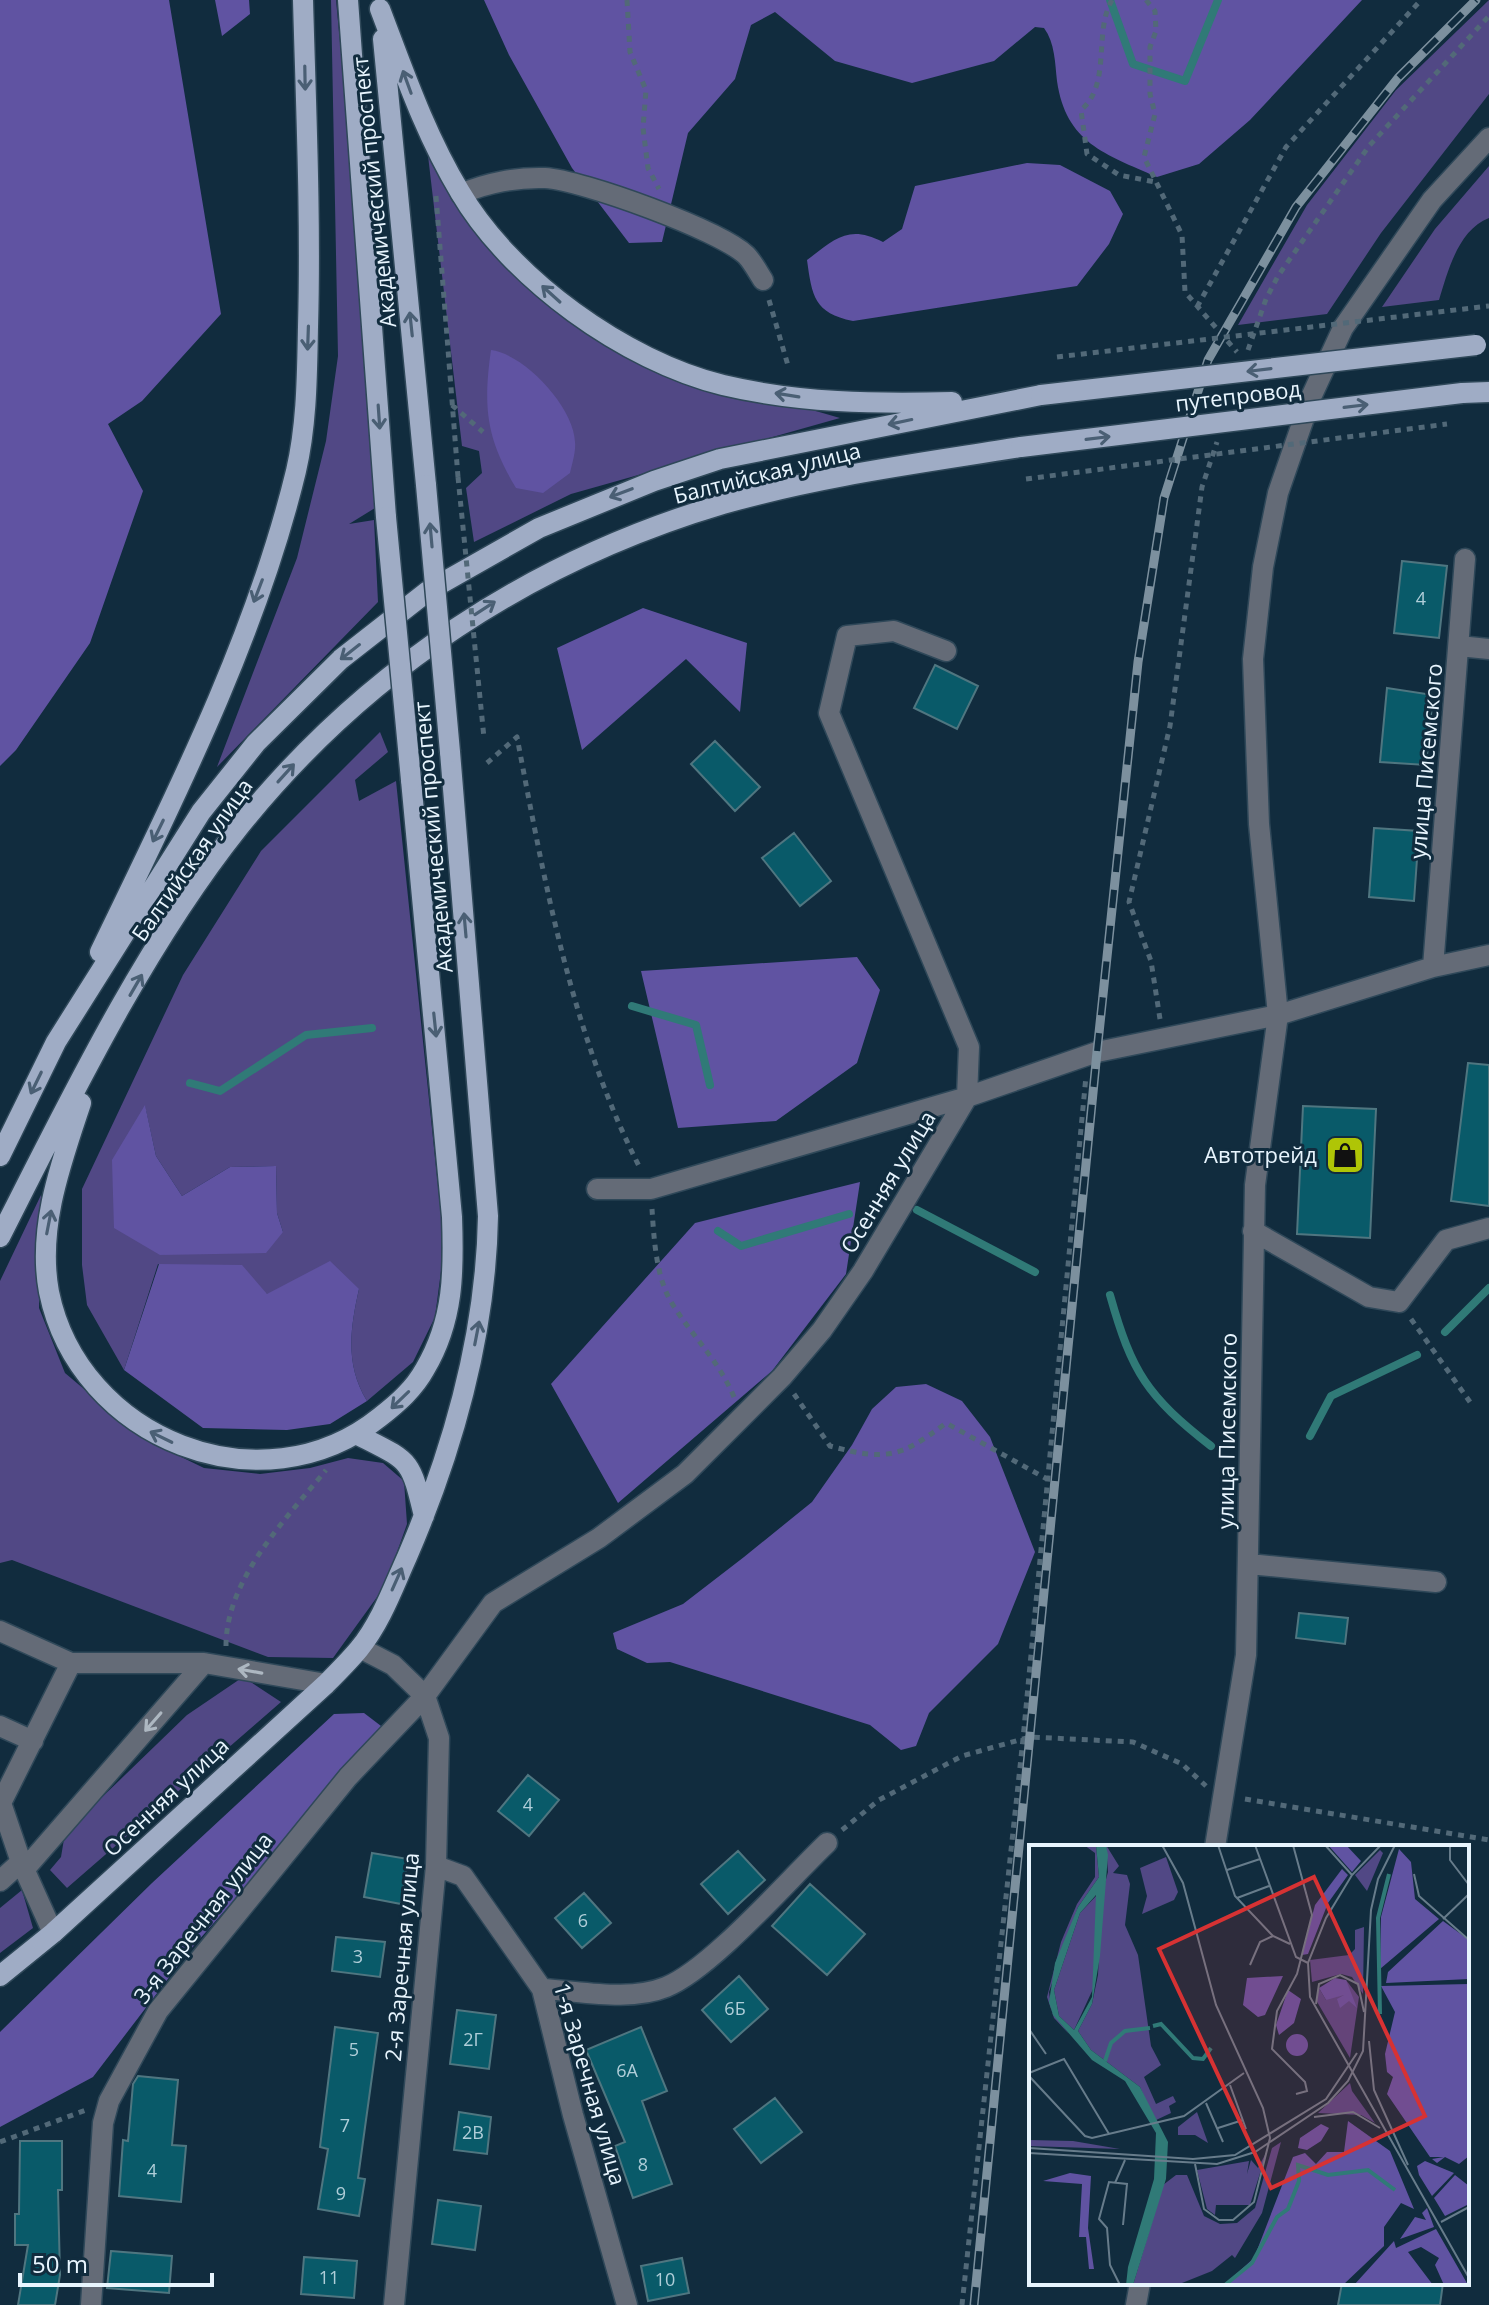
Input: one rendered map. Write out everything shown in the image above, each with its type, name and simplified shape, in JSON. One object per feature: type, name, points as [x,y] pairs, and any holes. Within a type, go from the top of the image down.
[{"type":"main road","points":[[56,1042],[171,804],[223,684],[269,561],[297,469],[306,397],[310,277],[303,0]]},
{"type":"main road","name":"Академический проспект","points":[[348,2],[386,517],[452,1217],[454,1278],[441,1335],[426,1368],[404,1398],[354,1437]]},
{"type":"main road","points":[[380,4],[421,119],[461,194],[505,251],[559,302],[670,366],[722,385],[852,405],[1004,401]]},
{"type":"main road","name":"Академический проспект","points":[[360,1648],[384,1609],[424,1516],[456,1427],[487,1281],[488,1216],[450,752],[380,4]]},
{"type":"main road","name":"путепровод","points":[[1041,395],[1482,345]]},
{"type":"main road","name":"путепровод","points":[[1021,447],[1489,392]]},
{"type":"main road","name":"Балтийская улица","points":[[0,1156],[56,1042],[201,812],[256,743],[341,659],[428,591],[539,528],[654,481],[720,459],[1041,395]]},
{"type":"main road","name":"Балтийская улица","points":[[0,1237],[97,1052],[199,884],[238,829],[288,770],[360,698],[490,604],[608,544],[726,503],[854,474],[1021,447]]},
{"type":"main road","points":[[97,1052],[58,1173],[46,1239],[49,1292],[66,1345],[116,1409],[154,1435],[191,1451],[231,1461],[280,1461],[354,1437],[402,1459],[413,1471],[424,1516]]},
{"type":"main road","name":"Осенняя улица","points":[[0,1976],[53,1933],[326,1684],[360,1648]]},
{"type":"street","name":"улица Писемского","points":[[1215,1845],[1246,1655],[1255,1185],[1278,1015],[1259,824],[1253,659],[1263,567],[1278,493],[1312,395],[1343,328],[1432,200],[1489,138]]},
{"type":"street","points":[[461,194],[485,184],[546,178],[619,198],[710,232],[746,255],[763,280]]},
{"type":"street","name":"улица Писемского","points":[[1433,967],[1465,559]]},
{"type":"street","name":"Осенняя улица","points":[[425,1696],[493,1603],[599,1538],[673,1483],[782,1377],[822,1330],[863,1271],[967,1097],[969,1047],[829,713],[847,636],[894,631],[946,651]]},
{"type":"street","points":[[1459,646],[1489,649]]},
{"type":"street","points":[[597,1189],[651,1189],[967,1097],[1088,1055],[1163,1036],[1278,1015],[1433,967],[1489,955]]},
{"type":"street","points":[[1253,1231],[1369,1297],[1399,1302],[1446,1240],[1489,1228]]},
{"type":"street","points":[[1249,1564],[1436,1582]]},
{"type":"street","points":[[0,1631],[71,1663],[204,1663],[326,1684]]},
{"type":"street","name":"2-я Заречная улица","points":[[360,1648],[393,1665],[425,1696],[439,1738],[436,1866],[394,2305]]},
{"type":"street","points":[[53,1933],[23,1866],[1,1803],[71,1663]]},
{"type":"street","points":[[0,1881],[23,1866],[204,1663]]},
{"type":"street","name":"3-я Заречная улица","points":[[91,2305],[103,2123],[109,2101],[158,2011],[348,1777],[425,1696]]},
{"type":"street","points":[[0,1726],[33,1741]]},
{"type":"street","points":[[542,1989],[631,1994],[664,1988],[692,1973],[827,1843]]},
{"type":"street","name":"1-я Заречная улица","points":[[436,1866],[463,1876],[542,1989],[573,2115],[627,2305]]},
{"type":"street","points":[[1136,2305],[1140,2285]]},
{"type":"path","points":[[627,0],[630,52],[646,90],[643,128],[648,168],[677,219]]},
{"type":"path","points":[[1112,0],[1105,11],[1102,55],[1092,101],[1081,110],[1087,154],[1119,175],[1156,182]]},
{"type":"path","points":[[1146,0],[1155,11],[1156,31],[1150,52],[1150,87],[1155,114],[1144,157],[1182,235],[1185,292],[1245,361],[1266,299],[1278,276],[1369,146],[1489,16]]},
{"type":"path","points":[[1197,307],[1286,147],[1421,0]]},
{"type":"path","points":[[435,188],[451,405],[484,738]]},
{"type":"path","points":[[763,280],[789,369]]},
{"type":"path","points":[[1057,357],[1489,306]]},
{"type":"path","points":[[451,405],[483,432]]},
{"type":"path","points":[[1026,479],[1447,424]]},
{"type":"path","points":[[1163,1036],[1151,961],[1129,902],[1170,726],[1202,487],[1221,431]]},
{"type":"path","points":[[487,763],[517,737],[552,919],[612,1113],[651,1189],[655,1245],[671,1302],[723,1371],[742,1416]]},
{"type":"path","points":[[962,2305],[1023,1739],[1088,1055]]},
{"type":"path","points":[[1399,1302],[1470,1402]]},
{"type":"path","points":[[782,1377],[830,1446],[872,1457],[913,1448],[946,1423],[1047,1479]]},
{"type":"path","points":[[251,1671],[231,1660],[226,1646],[226,1633],[241,1588],[264,1546],[354,1437]]},
{"type":"path","points":[[827,1843],[879,1800],[962,1756],[1023,1739],[1133,1742],[1182,1764],[1198,1783],[1224,1795],[1489,1840]]},
{"type":"path","points":[[0,2142],[109,2101]]},
{"type":"shaded area","points":[[0,0],[169,0],[221,314],[142,401],[108,424],[143,491],[90,643],[16,750],[0,766]]},
{"type":"shaded area","points":[[215,0],[249,0],[250,14],[222,36]]},
{"type":"shaded area","points":[[331,0],[336,0],[371,371],[375,508],[349,524],[374,520],[378,602],[217,767],[297,558],[326,441],[338,356]]},
{"type":"shaded area","points":[[484,0],[1362,0],[1250,120],[1199,164],[1157,177],[1105,153],[1079,133],[1062,102],[1052,47],[1044,28],[1035,27],[994,61],[912,83],[835,61],[775,12],[751,25],[735,79],[688,133],[662,242],[629,243],[572,168],[509,55]]},
{"type":"shaded area","points":[[1489,0],[1489,94],[1381,233],[1327,314],[1238,325],[1307,205],[1396,90]]},
{"type":"shaded area","points":[[425,130],[464,196],[578,314],[722,384],[840,418],[571,494],[474,542],[466,488],[482,473],[479,451],[462,446]]},
{"type":"shaded area","points":[[1027,163],[1060,165],[1110,191],[1123,214],[1109,244],[1077,286],[853,321],[830,313],[817,301],[807,260],[842,236],[860,234],[883,242],[902,229],[915,186]]},
{"type":"shaded area","points":[[1489,166],[1489,218],[1469,232],[1462,242],[1439,300],[1382,307],[1435,229]]},
{"type":"shaded area","points":[[491,350],[518,361],[545,384],[566,413],[572,428],[575,446],[570,473],[543,493],[516,488],[498,453],[487,406]]},
{"type":"shaded area","points":[[643,608],[747,643],[740,712],[686,659],[582,750],[557,648]]},
{"type":"shaded area","points":[[380,732],[388,752],[355,780],[359,801],[396,781],[442,1225],[441,1271],[435,1317],[413,1362],[367,1401],[355,1374],[351,1346],[359,1289],[267,1294],[158,1264],[124,1370],[87,1305],[82,1265],[82,1189],[183,975],[261,851]],"holes":[[[145,1106],[156,1156],[182,1196],[230,1167],[276,1166],[277,1213],[283,1232],[160,1255]]]},
{"type":"shaded area","points":[[857,957],[880,990],[857,1063],[776,1121],[678,1128],[641,971]]},
{"type":"shaded area","points":[[145,1105],[156,1156],[182,1196],[230,1167],[276,1166],[277,1213],[283,1232],[266,1253],[160,1255],[114,1228],[112,1160]]},
{"type":"shaded area","points":[[860,1182],[846,1274],[772,1371],[618,1503],[551,1384],[695,1223]]},
{"type":"shaded area","points":[[41,1195],[39,1308],[65,1373],[142,1438],[204,1468],[260,1474],[310,1468],[348,1458],[383,1463],[404,1481],[407,1524],[385,1586],[333,1658],[268,1657],[12,1560],[0,1563],[0,1281]]},
{"type":"shaded area","points":[[330,1261],[359,1289],[353,1318],[352,1360],[367,1401],[330,1424],[287,1430],[203,1428],[124,1370],[159,1264],[242,1265],[267,1294]]},
{"type":"shaded area","points":[[926,1384],[962,1401],[990,1437],[1035,1552],[998,1644],[929,1713],[916,1746],[901,1750],[870,1725],[670,1662],[647,1663],[617,1649],[613,1633],[683,1604],[812,1502],[852,1445],[872,1409],[896,1387]]},
{"type":"shaded area","points":[[243,1677],[281,1702],[67,1888],[50,1870],[61,1857],[65,1833],[187,1715]]},
{"type":"shaded area","points":[[364,1713],[385,1729],[190,1950],[93,2077],[0,2127],[0,2032],[152,1883],[334,1714]]},
{"type":"shaded area","points":[[22,1890],[33,1928],[0,1953],[0,1908]]},
{"type":"building","points":[[1402,561],[1447,566],[1439,638],[1394,633]]},
{"type":"building","points":[[935,665],[978,686],[957,729],[914,708]]},
{"type":"building","points":[[1387,688],[1433,695],[1426,765],[1380,762]]},
{"type":"building","points":[[715,741],[760,787],[735,811],[691,764]]},
{"type":"building","points":[[1374,828],[1419,831],[1414,901],[1369,897]]},
{"type":"building","points":[[794,833],[831,881],[800,906],[762,858]]},
{"type":"building","points":[[1468,1063],[1489,1065],[1489,1206],[1451,1201]]},
{"type":"building","points":[[1303,1106],[1376,1109],[1370,1238],[1297,1234]]},
{"type":"building","points":[[1299,1613],[1348,1618],[1345,1644],[1296,1638]]},
{"type":"building","points":[[528,1775],[559,1800],[529,1836],[498,1811]]},
{"type":"building","points":[[738,1851],[765,1880],[728,1914],[701,1884]]},
{"type":"building","points":[[372,1853],[408,1859],[401,1904],[364,1897]]},
{"type":"building","points":[[810,1884],[865,1934],[827,1975],[772,1926]]},
{"type":"building","points":[[584,1893],[611,1923],[582,1948],[555,1918]]},
{"type":"building","points":[[336,1937],[385,1942],[380,1977],[332,1971]]},
{"type":"building","points":[[739,1976],[768,2009],[731,2042],[702,2010]]},
{"type":"building","points":[[457,2010],[496,2015],[489,2069],[450,2064]]},
{"type":"building","points":[[335,2027],[378,2033],[358,2178],[365,2179],[359,2216],[318,2209],[328,2149],[320,2147]]},
{"type":"building","points":[[641,2027],[667,2091],[642,2101],[672,2184],[633,2198],[615,2146],[625,2142],[586,2050]]},
{"type":"building","points":[[138,2076],[178,2080],[172,2145],[186,2146],[181,2202],[119,2196],[123,2140],[128,2141],[133,2084]]},
{"type":"building","points":[[775,2098],[802,2132],[761,2163],[734,2129]]},
{"type":"building","points":[[459,2112],[491,2117],[487,2154],[454,2150]]},
{"type":"building","points":[[20,2141],[62,2141],[62,2190],[58,2190],[60,2275],[55,2305],[18,2305],[28,2245],[15,2245],[15,2214],[19,2214]]},
{"type":"building","points":[[438,2200],[481,2206],[475,2250],[432,2244]]},
{"type":"building","points":[[111,2251],[172,2256],[169,2293],[107,2288]]},
{"type":"building","points":[[304,2257],[357,2261],[354,2298],[301,2294]]},
{"type":"building","points":[[682,2258],[689,2293],[648,2301],[641,2266]]},
{"type":"building","points":[[1342,2285],[1443,2285],[1440,2305],[1338,2305]]},
{"type":"waterway","points":[[1110,0],[1133,64],[1185,81],[1218,0]]},
{"type":"waterway","points":[[632,1006],[696,1025],[710,1085]]},
{"type":"waterway","points":[[190,1083],[220,1091],[306,1035],[372,1028]]},
{"type":"waterway","points":[[917,1210],[1035,1272]]},
{"type":"waterway","points":[[718,1231],[741,1246],[849,1214]]},
{"type":"waterway","points":[[1445,1332],[1489,1288]]},
{"type":"waterway","points":[[1110,1295],[1126,1344],[1145,1381],[1171,1412],[1211,1446]]},
{"type":"waterway","points":[[1310,1436],[1331,1396],[1417,1355]]},
{"type":"railway","points":[[974,2305],[1138,662],[1164,498],[1208,360],[1296,207],[1398,78],[1476,0]]},
{"type":"place","name":"Автотрейд","points":[[1345,1155]]}]
